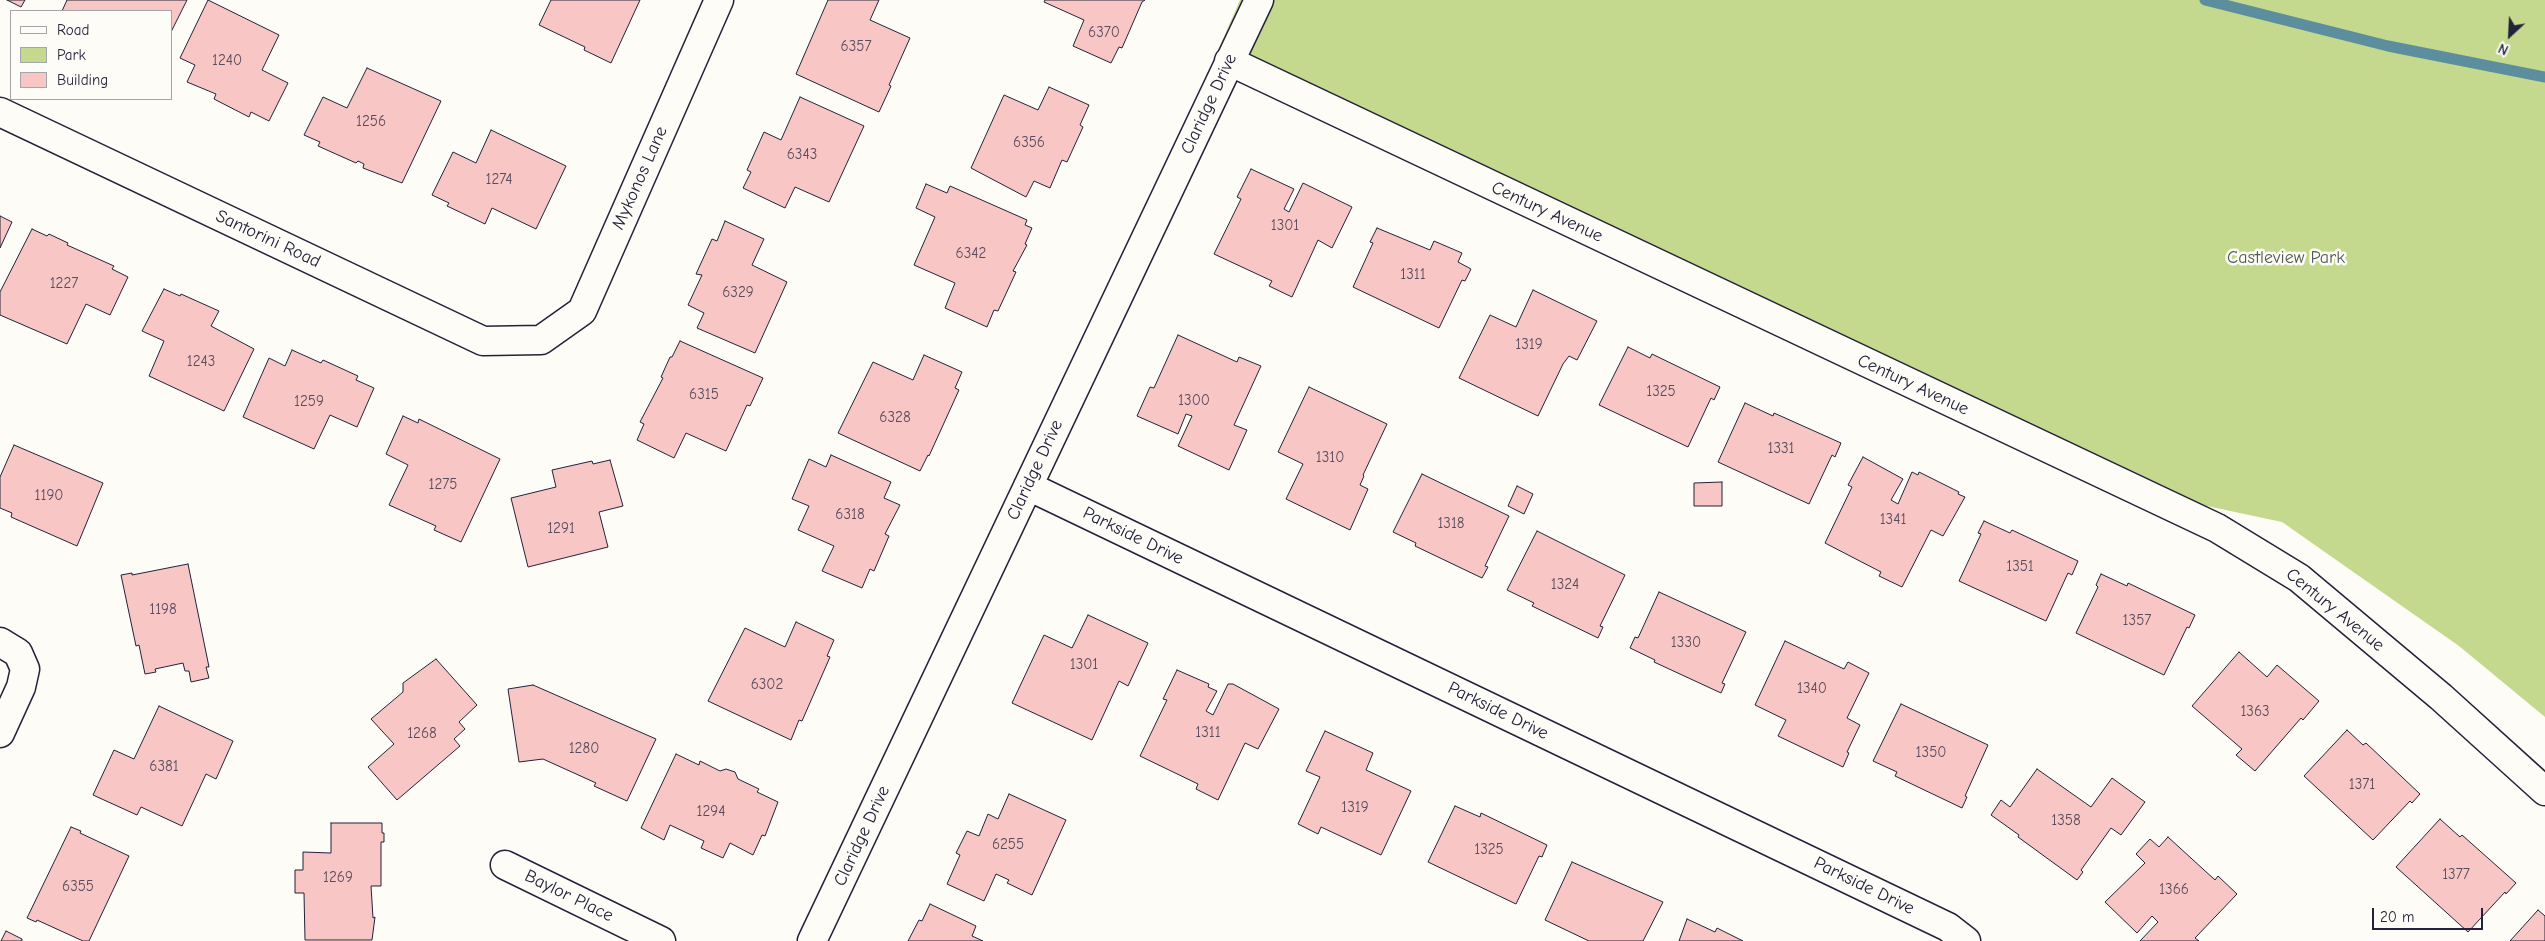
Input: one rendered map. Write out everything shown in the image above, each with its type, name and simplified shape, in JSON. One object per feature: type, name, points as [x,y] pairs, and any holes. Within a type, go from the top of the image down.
[{"type":"street","name":"Mykonos Lane","points":[[541,340],[582,311],[719,0]]},
{"type":"street","name":"Claridge Drive","points":[[812,941],[1259,0]]},
{"type":"street","name":"Century Avenue","points":[[1229,61],[2217,528],[2299,578],[2441,697],[2545,791]]},
{"type":"street","name":"Santorini Road","points":[[0,112],[483,341],[541,340]]},
{"type":"street","name":"Parkside Drive","points":[[1028,486],[1948,927],[1966,941]]},
{"type":"street","points":[[0,642],[14,649],[23,662],[24,675],[21,687],[0,733]]},
{"type":"street","name":"Baylor Place","points":[[504,865],[661,941]]},
{"type":"green space","name":"Castleview Park","points":[[1240,0],[2545,0],[2545,717],[2459,646],[2282,522],[2113,486],[1212,64]]},
{"type":"building","points":[[7,0],[25,0],[21,7]]},
{"type":"building","points":[[67,0],[187,0],[172,30],[172,10],[62,10]]},
{"type":"building","points":[[208,0],[279,35],[262,70],[288,83],[269,121],[251,112],[249,117],[214,99],[216,94],[187,82],[195,65],[180,58]]},
{"type":"building","points":[[551,0],[640,0],[611,63],[584,50],[585,47],[539,25]]},
{"type":"building","points":[[828,0],[879,0],[870,20],[910,38],[879,112],[796,74]]},
{"type":"building","points":[[1045,0],[1145,0],[1142,2],[1122,48],[1119,47],[1111,63],[1073,46],[1084,20],[1044,2]]},
{"type":"building","points":[[367,68],[441,101],[402,183],[363,168],[364,164],[358,161],[356,163],[318,146],[320,142],[304,135],[323,97],[347,108]]},
{"type":"building","points":[[1049,87],[1089,105],[1080,125],[1083,127],[1067,162],[1062,160],[1050,188],[1034,181],[1026,197],[971,168],[1004,95],[1038,110]]},
{"type":"building","points":[[800,97],[864,126],[829,202],[795,187],[785,208],[743,188],[751,172],[747,170],[764,132],[781,140]]},
{"type":"building","points":[[491,130],[566,166],[536,229],[492,208],[485,224],[447,206],[449,203],[432,195],[453,152],[476,163]]},
{"type":"building","points":[[1251,169],[1294,189],[1284,209],[1289,212],[1303,183],[1352,207],[1332,248],[1318,240],[1292,297],[1269,286],[1272,281],[1214,254],[1241,199],[1237,197]]},
{"type":"building","points":[[926,184],[947,193],[950,186],[1027,220],[1025,225],[1032,228],[1025,244],[1027,245],[1013,271],[1016,272],[998,311],[994,310],[987,327],[945,308],[955,283],[914,265],[935,217],[916,208]]},
{"type":"building","points":[[0,216],[12,222],[0,248]]},
{"type":"building","points":[[725,221],[764,239],[752,265],[787,282],[755,353],[697,328],[704,313],[688,305],[702,275],[696,274],[712,239],[717,241]]},
{"type":"building","points":[[1377,228],[1430,250],[1434,241],[1462,253],[1458,262],[1471,269],[1465,281],[1462,280],[1439,328],[1353,287],[1373,243],[1370,242]]},
{"type":"building","points":[[32,229],[47,236],[49,234],[68,243],[67,245],[114,266],[112,269],[128,277],[110,315],[86,304],[67,344],[0,315],[0,292]]},
{"type":"building","points":[[164,289],[180,296],[181,294],[219,311],[211,326],[254,349],[224,411],[149,376],[164,341],[142,331]]},
{"type":"building","points":[[1533,290],[1597,321],[1577,360],[1569,356],[1563,364],[1538,416],[1459,378],[1490,315],[1516,327]]},
{"type":"building","points":[[1178,335],[1237,362],[1239,357],[1261,366],[1234,425],[1247,430],[1229,470],[1178,446],[1192,416],[1186,414],[1178,434],[1137,416],[1150,387],[1154,388]]},
{"type":"building","points":[[680,341],[763,378],[750,406],[747,405],[726,451],[686,433],[674,458],[637,440],[644,424],[640,422],[663,378],[661,377],[670,357],[672,357]]},
{"type":"building","points":[[1628,347],[1650,358],[1652,354],[1720,387],[1714,400],[1711,398],[1688,447],[1599,405]]},
{"type":"building","points":[[292,350],[321,363],[323,360],[358,376],[356,380],[374,388],[357,427],[330,415],[314,449],[243,417],[269,358],[285,366]]},
{"type":"building","points":[[924,355],[962,372],[955,388],[959,390],[929,456],[920,471],[838,433],[873,362],[913,380]]},
{"type":"building","points":[[1309,387],[1387,424],[1363,475],[1360,485],[1368,489],[1350,530],[1286,499],[1303,464],[1278,452]]},
{"type":"building","points":[[1745,403],[1773,416],[1774,413],[1841,443],[1835,457],[1832,455],[1809,504],[1718,462]]},
{"type":"building","points":[[403,416],[418,423],[419,419],[500,459],[461,542],[434,530],[436,526],[389,505],[408,465],[386,454]]},
{"type":"building","points":[[14,445],[103,483],[77,546],[11,517],[12,513],[0,508],[0,477]]},
{"type":"building","points":[[831,455],[891,482],[884,498],[900,505],[885,534],[889,536],[874,571],[870,569],[862,588],[822,571],[834,546],[798,530],[809,506],[792,499],[809,459],[826,467]]},
{"type":"building","points":[[1863,457],[1903,479],[1891,500],[1898,504],[1912,472],[1918,475],[1919,472],[1959,492],[1958,494],[1965,497],[1943,536],[1931,530],[1902,587],[1879,576],[1881,572],[1825,543],[1852,487],[1848,485]]},
{"type":"building","points":[[610,460],[623,506],[599,512],[608,547],[528,567],[511,498],[556,487],[552,470],[592,461],[593,464]]},
{"type":"building","points":[[1422,474],[1509,516],[1485,566],[1488,567],[1482,578],[1415,546],[1416,543],[1393,532]]},
{"type":"building","points":[[1722,482],[1722,506],[1694,506],[1694,483]]},
{"type":"building","points":[[1517,486],[1533,494],[1524,514],[1508,506]]},
{"type":"building","points":[[1984,521],[2010,533],[2012,530],[2078,561],[2072,575],[2068,573],[2046,621],[1959,581],[1981,534],[1978,533]]},
{"type":"building","points":[[1537,531],[1625,575],[1600,626],[1603,627],[1598,638],[1532,606],[1534,603],[1507,590]]},
{"type":"building","points":[[188,564],[209,667],[206,667],[209,678],[191,682],[189,671],[185,671],[183,663],[155,669],[156,672],[145,674],[139,645],[136,646],[121,575],[132,573],[132,575]]},
{"type":"building","points":[[2101,574],[2127,586],[2128,583],[2195,615],[2189,628],[2187,627],[2164,675],[2076,633],[2098,587],[2096,585]]},
{"type":"building","points":[[1659,592],[1746,632],[1722,683],[1725,684],[1721,693],[1654,662],[1655,660],[1630,648],[1635,637],[1638,638]]},
{"type":"building","points":[[1088,615],[1148,643],[1128,686],[1119,681],[1092,740],[1012,703],[1044,635],[1072,648]]},
{"type":"building","points":[[796,622],[834,640],[827,656],[830,657],[802,721],[799,720],[791,740],[708,701],[745,628],[785,647]]},
{"type":"building","points":[[1785,641],[1844,669],[1848,662],[1869,673],[1847,718],[1860,725],[1847,752],[1849,753],[1843,767],[1778,736],[1786,720],[1755,705]]},
{"type":"building","points":[[2239,652],[2267,677],[2277,665],[2319,701],[2303,720],[2301,718],[2255,771],[2236,755],[2242,749],[2192,706]]},
{"type":"building","points":[[436,659],[477,705],[459,722],[465,729],[454,739],[460,746],[397,800],[368,767],[394,744],[371,719],[403,692],[403,683]]},
{"type":"building","points":[[1177,670],[1209,684],[1208,687],[1217,691],[1206,711],[1213,715],[1228,684],[1233,684],[1279,709],[1258,749],[1245,743],[1218,800],[1196,789],[1198,784],[1140,756],[1167,700],[1163,699]]},
{"type":"building","points":[[533,685],[656,739],[627,801],[594,786],[596,783],[543,759],[519,762],[508,689]]},
{"type":"building","points":[[1901,704],[1988,745],[1965,796],[1967,797],[1962,808],[1895,776],[1897,772],[1873,761]]},
{"type":"building","points":[[159,706],[233,741],[216,779],[206,774],[182,826],[141,807],[137,815],[93,795],[114,750],[134,759]]},
{"type":"building","points":[[2347,730],[2363,745],[2366,743],[2420,794],[2412,803],[2410,801],[2373,840],[2304,776]]},
{"type":"building","points":[[1325,731],[1373,753],[1366,770],[1411,791],[1381,855],[1321,827],[1318,834],[1298,824],[1320,777],[1306,771]]},
{"type":"building","points":[[676,754],[699,765],[700,761],[720,771],[726,769],[735,772],[738,779],[759,789],[757,792],[778,802],[765,836],[762,835],[753,855],[730,843],[723,858],[701,848],[704,841],[670,825],[664,840],[641,828]]},
{"type":"building","points":[[2037,769],[2091,807],[2112,778],[2145,802],[2121,835],[2111,828],[2081,870],[2083,872],[2077,880],[1991,815],[2001,800],[2010,807]]},
{"type":"building","points":[[1009,794],[1066,820],[1032,895],[1007,883],[1009,880],[996,874],[984,901],[947,884],[960,855],[956,853],[967,831],[979,836],[988,814],[998,819]]},
{"type":"building","points":[[1455,806],[1480,817],[1481,813],[1547,845],[1542,857],[1539,856],[1516,904],[1428,862]]},
{"type":"building","points":[[2440,819],[2460,837],[2462,835],[2516,883],[2506,894],[2505,892],[2468,932],[2396,867]]},
{"type":"building","points":[[331,823],[382,823],[384,842],[381,842],[381,886],[371,886],[373,918],[375,917],[372,940],[305,940],[304,893],[295,893],[295,870],[303,870],[303,852],[331,853]]},
{"type":"building","points":[[71,827],[129,856],[89,941],[83,941],[37,920],[36,922],[27,918]]},
{"type":"building","points":[[2168,837],[2215,880],[2218,876],[2237,894],[2195,938],[2199,941],[2140,941],[2158,922],[2152,916],[2137,933],[2105,902],[2145,863],[2136,854],[2150,839],[2159,847]]},
{"type":"building","points":[[1572,862],[1663,902],[1643,941],[1589,941],[1545,920]]},
{"type":"building","points":[[930,904],[976,926],[972,936],[983,941],[908,941],[919,920],[922,921]]},
{"type":"building","points":[[2538,910],[2545,916],[2545,941],[2510,941]]},
{"type":"building","points":[[1687,919],[1715,932],[1717,928],[1743,941],[1679,941]]},
{"type":"building","points":[[6,931],[22,939],[22,941],[1,941]]},
{"type":"waterway","points":[[2205,0],[2388,46],[2545,77]]}]
